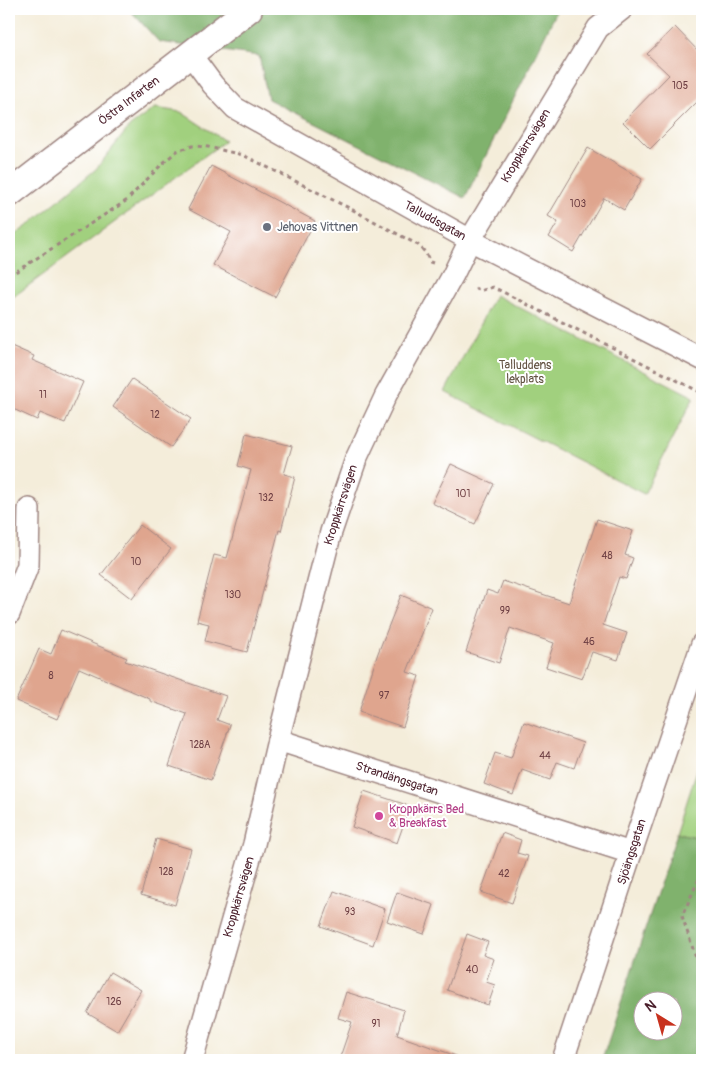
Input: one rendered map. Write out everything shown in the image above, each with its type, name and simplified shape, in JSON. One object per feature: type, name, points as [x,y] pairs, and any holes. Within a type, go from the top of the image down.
[{"type":"street","name":"Östra Infarten","points":[[9,194],[249,9]]},
{"type":"street","name":"Kroppkärrsvägen","points":[[192,1060],[254,844],[278,740],[331,532],[356,459],[386,394],[453,275],[470,240],[598,28],[622,9]]},
{"type":"street","name":"Talluddsgatan","points":[[190,54],[213,85],[235,108],[470,240],[702,359]]},
{"type":"street","points":[[9,614],[28,565],[29,509]]},
{"type":"street","name":"Sjöängsgatan","points":[[564,1060],[631,853],[702,644]]},
{"type":"street","name":"Strandängsgatan","points":[[278,740],[631,853]]},
{"type":"path","points":[[9,276],[126,201],[177,151],[192,146],[208,147],[243,155],[418,245],[426,252],[430,262],[480,291],[493,287],[702,393]]},
{"type":"path","points":[[702,872],[682,916],[697,960],[702,967]]},
{"type":"green space","points":[[129,9],[558,9],[465,198],[268,99],[259,56],[159,42]]},
{"type":"green space","points":[[155,108],[181,112],[225,141],[9,300],[9,239],[96,169],[130,126]]},
{"type":"green space","name":"Talluddens lekplats","points":[[495,295],[694,397],[644,494],[445,392]]},
{"type":"green space","points":[[702,754],[702,838],[677,833]]},
{"type":"green space","points":[[677,833],[702,838],[702,1060],[602,1060]]},
{"type":"building","points":[[675,27],[702,55],[702,97],[650,149],[623,122],[669,75],[647,54]]},
{"type":"building","points":[[588,148],[642,179],[624,210],[604,198],[573,252],[549,237],[558,222],[548,216]]},
{"type":"building","name":"Jehovas Vittnen","points":[[211,166],[315,221],[275,297],[213,265],[231,232],[188,209]]},
{"type":"building","points":[[9,345],[34,356],[32,360],[83,382],[65,423],[40,413],[37,420],[11,408],[9,413]]},
{"type":"building","points":[[132,379],[191,419],[171,447],[113,407]]},
{"type":"building","points":[[246,434],[292,446],[284,474],[295,477],[247,652],[205,641],[209,624],[197,621],[214,555],[227,558],[251,470],[238,466]]},
{"type":"building","points":[[451,464],[494,484],[475,524],[432,503]]},
{"type":"building","points":[[597,519],[633,531],[625,555],[633,558],[626,579],[619,577],[603,625],[627,633],[618,660],[592,652],[582,679],[546,667],[554,643],[510,628],[499,663],[466,652],[487,590],[498,594],[503,581],[569,603]]},
{"type":"building","points":[[140,525],[171,549],[132,599],[101,575]]},
{"type":"building","points":[[401,595],[432,608],[407,672],[419,676],[403,727],[359,712],[378,653]]},
{"type":"building","points":[[61,630],[127,658],[125,661],[226,696],[217,720],[230,725],[211,780],[169,766],[187,714],[150,701],[150,699],[79,668],[57,719],[16,701],[39,649],[51,654]]},
{"type":"building","points":[[524,722],[583,743],[574,768],[557,762],[550,780],[522,770],[513,795],[484,784],[495,753],[511,758]]},
{"type":"building","points":[[364,791],[410,806],[397,843],[352,827]]},
{"type":"building","points":[[502,833],[521,840],[517,853],[528,856],[512,903],[481,892]]},
{"type":"building","points":[[156,839],[191,849],[175,905],[141,895]]},
{"type":"building","points":[[334,891],[385,909],[373,945],[321,926]]},
{"type":"building","points":[[397,892],[434,905],[424,934],[387,921]]},
{"type":"building","points":[[467,934],[488,942],[483,955],[494,959],[486,982],[495,985],[488,1005],[447,990]]},
{"type":"building","points":[[110,972],[141,990],[117,1031],[87,1013]]},
{"type":"building","points":[[346,992],[404,1010],[397,1035],[459,1057],[459,1060],[339,1060],[352,1022],[338,1018]]},
{"type":"place","name":"Jehovas Vittnen","points":[[267,227]]},
{"type":"place","name":"Kroppkärrs Bed & Breakfast","points":[[379,816]]}]
